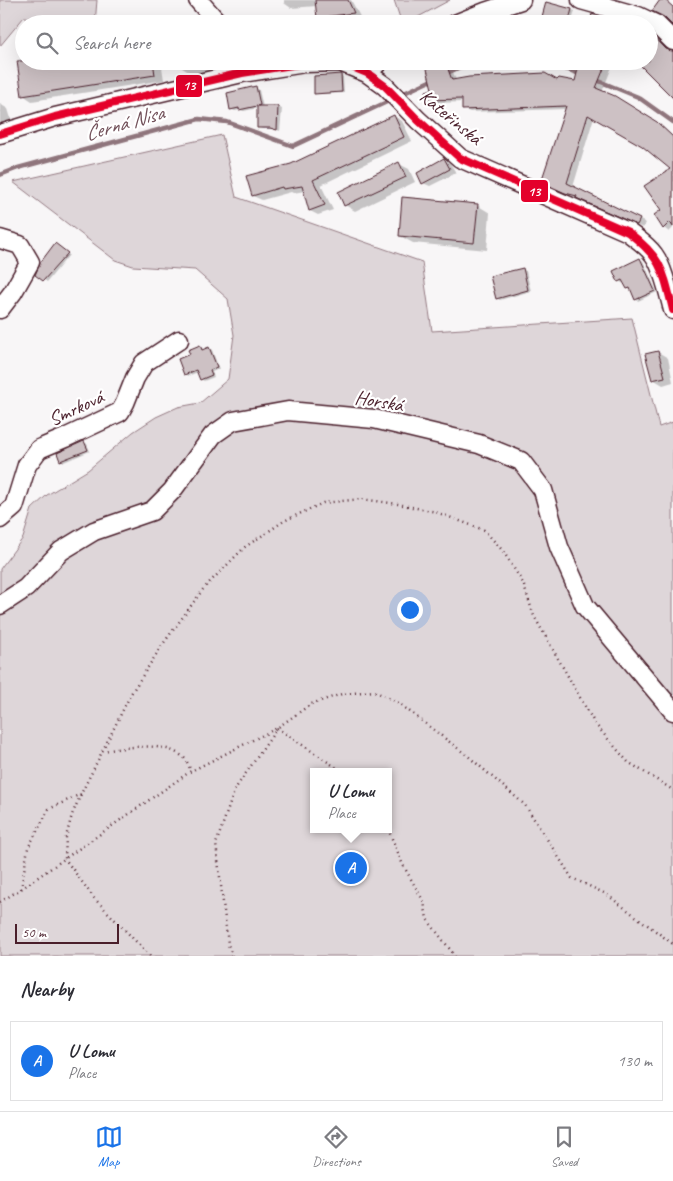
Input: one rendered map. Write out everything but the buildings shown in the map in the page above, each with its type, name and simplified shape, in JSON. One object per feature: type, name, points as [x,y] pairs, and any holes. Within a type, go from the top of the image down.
[{"type":"street","points":[[198,0],[211,15]]},
{"type":"street","points":[[477,15],[520,0]]},
{"type":"street","points":[[581,0],[634,15]]},
{"type":"street","points":[[658,26],[673,41]]},
{"type":"street","name":"Kateřinská","points":[[0,134],[55,117],[229,70]]},
{"type":"street","name":"Kateřinská","points":[[376,70],[384,86],[460,158],[628,232],[644,244],[656,256],[673,310]]},
{"type":"street","points":[[0,239],[20,245],[30,262],[13,292],[0,309]]},
{"type":"street","name":"Smrková","points":[[0,519],[14,507],[27,465],[38,449],[120,412],[144,363],[179,340]]},
{"type":"street","name":"Horská","points":[[0,605],[26,588],[61,551],[69,546],[94,531],[152,511],[172,491],[213,435],[232,421],[288,411],[374,419],[479,444],[521,461],[543,490],[559,547],[585,606],[673,710]]},
{"type":"path","points":[[150,956],[94,898],[66,859],[66,837],[72,815],[132,692],[163,644],[204,588],[245,547],[284,521],[323,503],[361,498],[436,512],[484,530],[523,583],[534,616],[595,724],[628,762],[673,790]]},
{"type":"path","points":[[0,902],[66,859],[191,771],[277,728],[311,704],[342,694],[374,690],[397,702],[468,756],[525,805],[572,878],[606,894],[673,944]]},
{"type":"path","points":[[277,728],[337,768]]},
{"type":"path","points":[[232,956],[228,944],[216,844],[235,788],[277,728]]},
{"type":"path","points":[[102,751],[140,746],[169,749],[184,758],[191,771]]},
{"type":"path","points":[[21,889],[28,848],[50,809],[81,794]]},
{"type":"path","points":[[390,833],[403,865],[424,902],[426,919],[454,956]]},
{"type":"shaded area","points":[[0,0],[97,0],[96,15],[15,15],[15,28],[0,46]]},
{"type":"shaded area","points":[[394,0],[450,0],[422,15],[399,15]]},
{"type":"shaded area","points":[[222,135],[236,197],[422,262],[432,331],[632,318],[659,427],[673,422],[673,956],[0,956],[0,569],[23,538],[32,509],[47,495],[88,470],[133,432],[156,417],[178,407],[200,403],[228,379],[234,335],[228,299],[195,270],[133,266],[115,260],[13,182]]},
{"type":"waterway","name":"Černá Nisa","points":[[445,74],[454,70]]},
{"type":"waterway","name":"Černá Nisa","points":[[569,70],[582,75]]},
{"type":"waterway","name":"Černá Nisa","points":[[400,95],[434,79]]},
{"type":"waterway","name":"Černá Nisa","points":[[594,79],[638,97],[673,122]]},
{"type":"waterway","name":"Černá Nisa","points":[[0,175],[18,168],[199,119],[227,122],[293,146],[391,100]]},
{"type":"transit line","name":"13","points":[[0,134],[55,117],[261,70]]},
{"type":"transit line","name":"13","points":[[360,70],[385,86],[418,120],[460,158],[628,232],[648,250],[660,266],[673,310]]},
{"type":"place","name":"U Lomu","points":[[351,868]]}]
